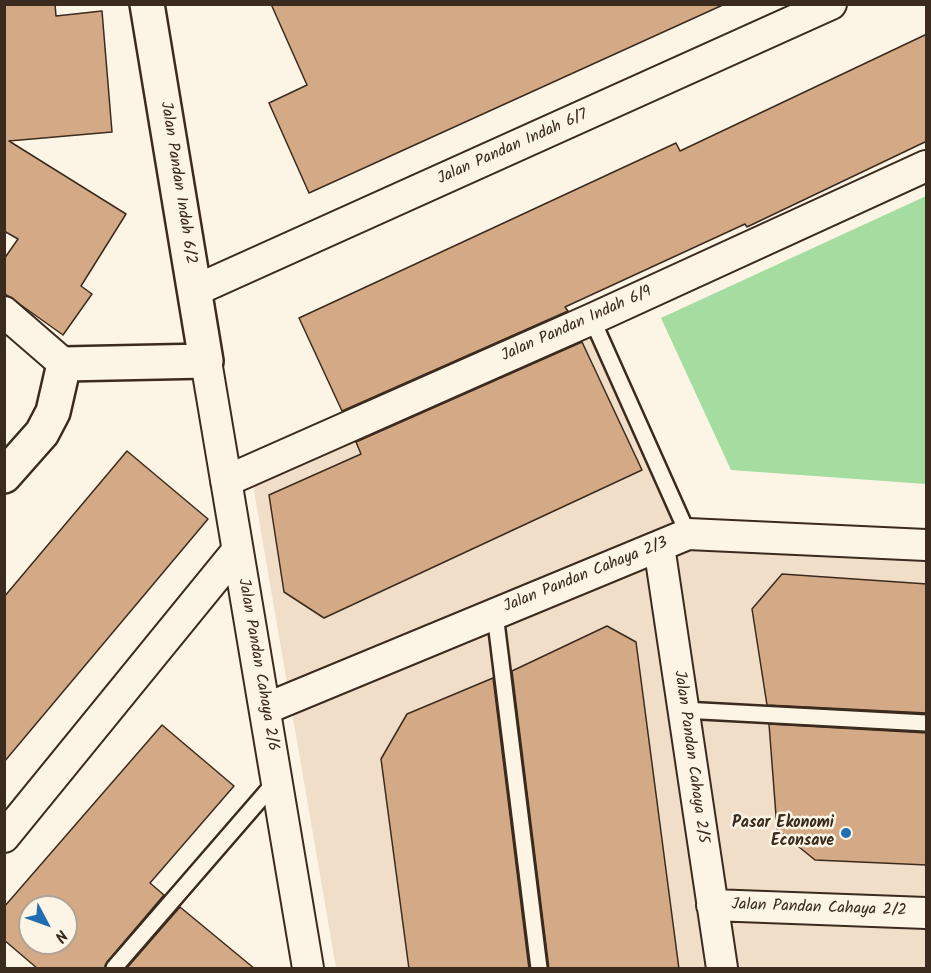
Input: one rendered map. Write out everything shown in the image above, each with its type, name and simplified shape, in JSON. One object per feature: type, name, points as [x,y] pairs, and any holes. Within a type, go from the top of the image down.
[{"type":"street","name":"Jalan Pandan Indah 6/2","points":[[147,4],[206,361]]},
{"type":"street","name":"Jalan Pandan Indah 6/7","points":[[194,291],[831,4]]},
{"type":"street","name":"Jalan Pandan Indah 6/9","points":[[226,481],[592,319],[927,166]]},
{"type":"street","points":[[4,312],[64,364],[206,361]]},
{"type":"street","name":"Jalan Pandan Cahaya 2/6","points":[[206,361],[308,969]]},
{"type":"street","points":[[4,476],[42,433],[53,412],[64,364]]},
{"type":"street","name":"Jalan Pandan Cahaya 2/3","points":[[265,709],[688,534],[927,544]]},
{"type":"street","name":"Jalan Pandan Cahaya 2/5","points":[[659,546],[722,969]]},
{"type":"street","points":[[4,837],[237,551]]},
{"type":"street","name":"Jalan Pandan Cahaya 2/2","points":[[712,905],[927,913]]},
{"type":"lane","points":[[592,319],[688,534]]},
{"type":"lane","points":[[495,614],[539,969]]},
{"type":"lane","points":[[683,710],[927,723]]},
{"type":"lane","points":[[114,969],[276,781]]},
{"type":"shaded area","points":[[590,336],[686,549],[926,561],[926,968],[336,968],[253,485]]},
{"type":"green space","points":[[926,196],[926,484],[731,470],[661,318]]},
{"type":"building","points":[[4,4],[55,4],[56,16],[102,11],[112,132],[9,141],[126,214],[81,286],[92,294],[63,335],[4,293],[4,259],[18,239],[4,231]]},
{"type":"building","points":[[271,4],[725,4],[309,193],[269,103],[307,85]]},
{"type":"building","points":[[927,34],[927,141],[747,227],[745,224],[565,307],[568,311],[342,411],[299,318],[676,143],[680,151]]},
{"type":"building","points":[[582,342],[642,470],[324,618],[284,592],[269,495],[361,454],[356,442]]},
{"type":"building","points":[[127,451],[208,519],[4,762],[4,597]]},
{"type":"building","points":[[782,574],[927,584],[927,713],[767,705],[752,609]]},
{"type":"building","points":[[607,626],[636,642],[679,969],[549,969],[512,671]]},
{"type":"building","points":[[493,678],[529,969],[409,969],[381,759],[407,714]]},
{"type":"building","points":[[769,724],[927,733],[927,865],[815,860],[777,829]]},
{"type":"building","points":[[162,725],[234,786],[150,883],[164,895],[107,962],[105,969],[38,969],[22,955],[78,955],[78,895],[18,895],[18,952],[4,940],[4,907]]},
{"type":"building","points":[[180,907],[255,969],[126,969]]},
{"type":"place","name":"Pasar Ekonomi Econsave","points":[[846,833]]}]
